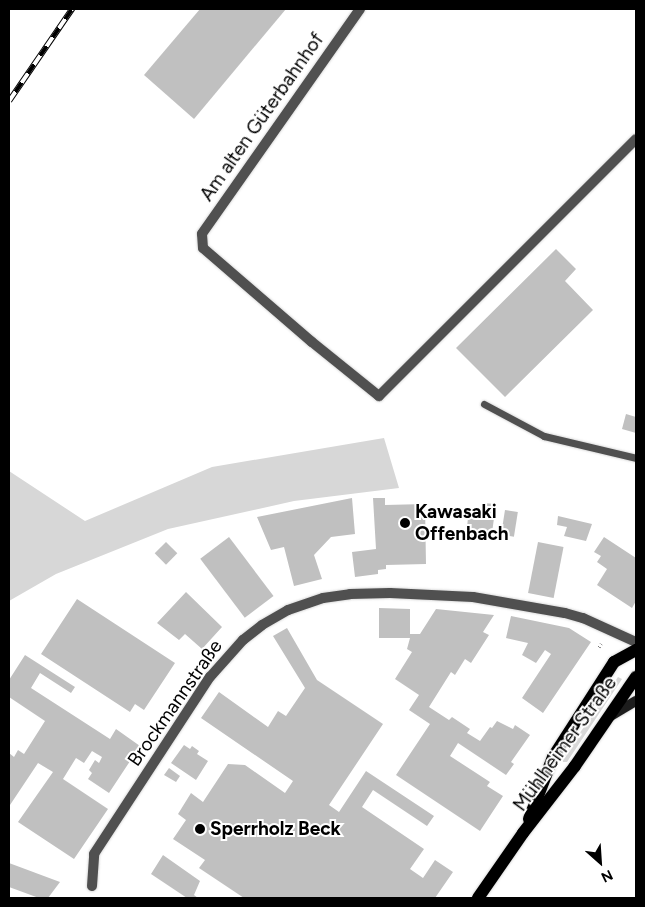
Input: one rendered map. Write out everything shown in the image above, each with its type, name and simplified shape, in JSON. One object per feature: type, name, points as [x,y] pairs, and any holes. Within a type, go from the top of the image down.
[{"type":"main road","name":"Mühlheimer Straße","points":[[523,833],[553,757],[614,662],[636,650]]},
{"type":"main road","name":"Mühlheimer Straße","points":[[478,898],[523,833],[575,766],[636,677]]},
{"type":"street","name":"Am alten Güterbahnhof","points":[[360,9],[202,234],[203,248],[312,342],[379,396],[636,139]]},
{"type":"street","name":"Brockmannstraße","points":[[92,886],[94,854],[210,678],[243,640],[262,624],[288,610],[323,598],[350,594],[390,593],[473,597],[583,618],[636,642]]},
{"type":"street","points":[[608,718],[636,701]]},
{"type":"lane","points":[[484,404],[544,436],[636,458]]},
{"type":"shaded area","points":[[384,438],[399,488],[294,501],[168,529],[56,574],[9,601],[9,471],[85,521],[212,467]]},
{"type":"shaded area","points":[[618,677],[622,679],[567,762],[563,762],[562,759]]},
{"type":"building","points":[[200,9],[286,9],[194,119],[144,75]]},
{"type":"building","points":[[556,249],[576,269],[565,281],[593,310],[505,397],[456,348]]},
{"type":"building","points":[[626,414],[636,417],[636,433],[622,429]]},
{"type":"building","points":[[352,498],[355,534],[331,537],[314,555],[322,579],[294,586],[284,547],[271,550],[257,517]]},
{"type":"building","name":"Kawasaki Offenbach","points":[[373,498],[385,498],[385,505],[425,504],[426,564],[386,565],[386,569],[378,570],[378,574],[355,577],[352,552],[376,549]]},
{"type":"building","points":[[482,503],[496,504],[491,540],[466,537],[469,508],[481,509]]},
{"type":"building","points":[[505,510],[518,512],[514,537],[501,535]]},
{"type":"building","points":[[558,516],[592,524],[586,541],[564,536],[567,527],[557,525]]},
{"type":"building","points":[[229,537],[274,596],[245,618],[200,559]]},
{"type":"building","points":[[604,537],[636,558],[636,601],[632,608],[597,585],[607,569],[597,562],[601,556],[594,552]]},
{"type":"building","points":[[166,542],[177,553],[166,565],[155,553]]},
{"type":"building","points":[[538,542],[564,547],[554,598],[528,593]]},
{"type":"building","points":[[186,592],[222,627],[202,649],[185,634],[179,640],[157,623]]},
{"type":"building","points":[[77,599],[175,663],[144,710],[135,704],[130,712],[41,654]]},
{"type":"building","points":[[379,608],[410,609],[410,634],[420,634],[436,609],[494,615],[483,632],[489,635],[471,663],[465,659],[455,675],[451,672],[429,707],[449,720],[452,717],[470,729],[467,733],[480,741],[497,721],[513,729],[515,725],[530,735],[511,762],[514,764],[506,775],[458,743],[450,756],[490,782],[487,786],[503,796],[480,831],[396,775],[430,724],[409,710],[419,695],[395,679],[412,652],[407,649],[410,638],[379,638]]},
{"type":"building","points":[[511,616],[569,628],[591,642],[543,713],[522,698],[551,654],[545,650],[536,663],[522,655],[528,643],[506,638]]},
{"type":"building","points":[[287,628],[317,680],[383,724],[329,805],[339,812],[366,771],[434,816],[427,826],[373,790],[362,807],[424,849],[410,869],[423,878],[435,860],[453,872],[435,898],[244,898],[199,868],[205,860],[173,839],[186,820],[178,814],[191,793],[203,802],[228,764],[245,765],[285,793],[293,781],[201,718],[219,692],[268,727],[278,711],[286,716],[305,688],[273,636]]},
{"type":"building","points":[[25,655],[75,687],[71,693],[40,673],[31,688],[110,739],[116,729],[140,746],[109,793],[88,779],[92,773],[89,770],[95,760],[99,763],[102,757],[92,751],[84,763],[76,758],[63,779],[108,809],[74,859],[18,822],[53,772],[38,763],[9,804],[9,753],[14,757],[18,750],[24,754],[45,721],[9,697],[9,680]]},
{"type":"building","points":[[184,745],[190,749],[192,746],[199,751],[197,754],[208,761],[196,780],[171,763]]},
{"type":"building","points":[[169,768],[180,776],[176,782],[164,775]]},
{"type":"building","points":[[163,855],[200,881],[194,895],[198,898],[187,898],[151,874]]},
{"type":"building","points":[[9,863],[60,882],[48,898],[39,898],[9,887]]},
{"type":"railway","points":[[9,101],[72,9]]},
{"type":"place","name":"Kawasaki Offenbach","points":[[405,523]]},
{"type":"place","name":"Sperrholz Beck","points":[[200,829]]}]
